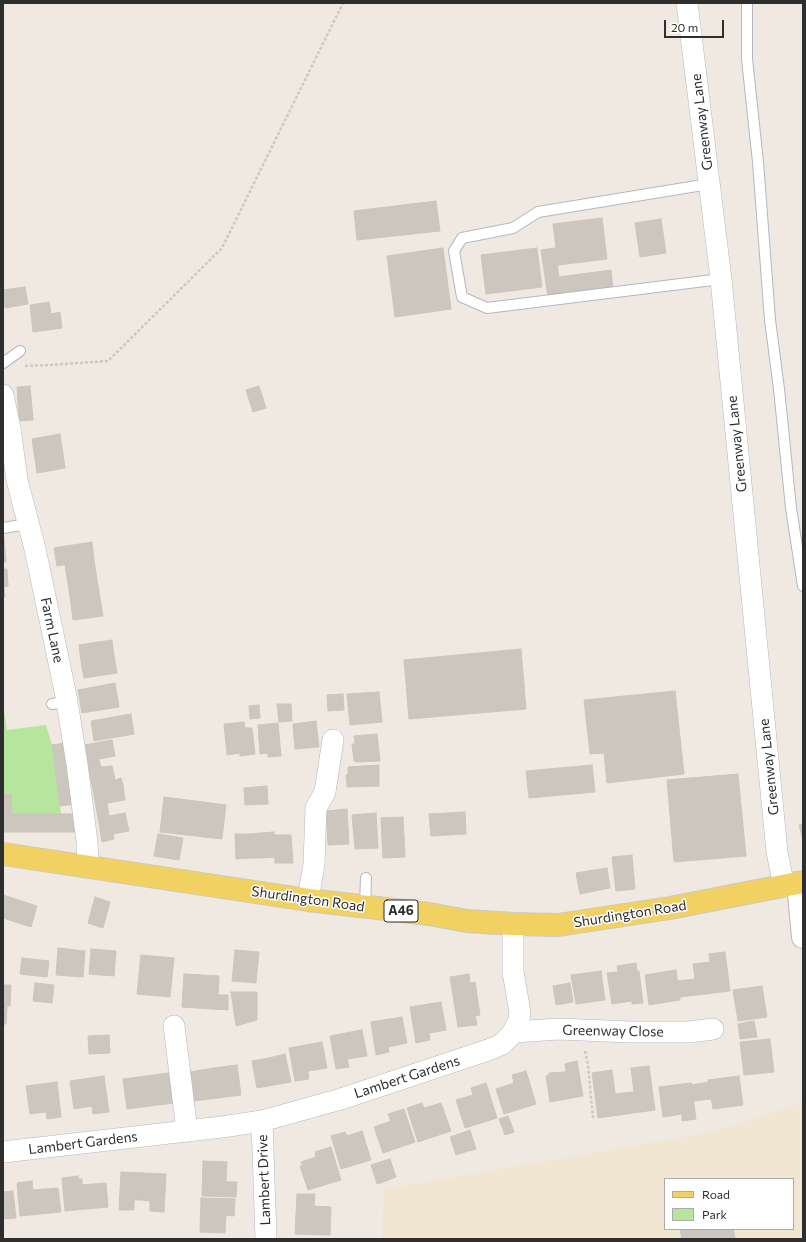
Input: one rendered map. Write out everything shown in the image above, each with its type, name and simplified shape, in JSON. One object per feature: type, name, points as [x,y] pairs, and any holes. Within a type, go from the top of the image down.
[{"type":"main road","name":"Shurdington Road","points":[[3,854],[308,900],[429,914],[467,921],[513,924],[565,924],[670,908],[795,884]]},
{"type":"street","name":"Greenway Lane","points":[[687,3],[721,279],[777,852],[795,884]]},
{"type":"street","name":"Farm Lane","points":[[3,395],[10,428],[17,480],[35,549],[60,703],[77,764],[88,842],[88,866]]},
{"type":"street","points":[[308,900],[314,864],[316,808],[325,792],[333,740]]},
{"type":"street","points":[[795,884],[803,937]]},
{"type":"street","points":[[513,924],[513,972],[520,1012],[519,1020],[514,1032]]},
{"type":"street","points":[[174,1026],[187,1131]]},
{"type":"street","name":"Greenway Close","points":[[514,1032],[560,1029],[630,1032],[689,1032],[713,1029]]},
{"type":"street","name":"Lambert Gardens","points":[[3,1152],[262,1121],[341,1099],[491,1049],[502,1044],[514,1032]]},
{"type":"street","name":"Lambert Drive","points":[[262,1121],[266,1239]]},
{"type":"lane","points":[[747,3],[747,59],[758,162],[770,320],[779,389],[791,508],[803,586]]},
{"type":"lane","points":[[709,184],[538,212],[513,228],[462,238],[454,251],[462,297],[487,308],[721,279]]},
{"type":"lane","points":[[3,363],[20,350]]},
{"type":"lane","points":[[3,528],[28,524]]},
{"type":"lane","points":[[365,907],[366,878]]},
{"type":"path","points":[[22,366],[108,361],[222,248],[343,3]]},
{"type":"path","points":[[583,1045],[588,1065],[593,1118]]},
{"type":"shaded area","points":[[803,1103],[803,1239],[382,1239],[384,1189],[708,1133]]},
{"type":"green space","points":[[3,702],[7,730],[46,725],[52,745],[61,814],[11,814],[11,794],[3,794]]},
{"type":"building","points":[[436,201],[440,231],[357,240],[354,211]]},
{"type":"building","points":[[602,218],[607,259],[558,265],[553,224]]},
{"type":"building","points":[[661,219],[666,253],[640,257],[635,223]]},
{"type":"building","points":[[443,248],[451,309],[395,317],[387,256]]},
{"type":"building","points":[[537,248],[542,287],[486,294],[481,255]]},
{"type":"building","points":[[555,248],[559,277],[611,270],[613,288],[548,298],[541,250]]},
{"type":"building","points":[[25,287],[28,304],[5,308],[3,290]]},
{"type":"building","points":[[49,302],[51,314],[60,312],[62,328],[33,332],[30,305]]},
{"type":"building","points":[[30,386],[33,420],[19,421],[17,387]]},
{"type":"building","points":[[259,386],[266,408],[253,412],[246,390]]},
{"type":"building","points":[[60,434],[65,468],[37,473],[32,439]]},
{"type":"building","points":[[4,537],[6,562],[3,562]]},
{"type":"building","points":[[92,542],[94,560],[57,566],[54,548]]},
{"type":"building","points":[[94,560],[99,592],[70,596],[65,565]]},
{"type":"building","points":[[3,569],[7,569],[8,586],[4,587],[5,597],[3,597]]},
{"type":"building","points":[[99,592],[103,616],[73,620],[70,596]]},
{"type":"building","points":[[112,640],[114,656],[81,661],[79,645]]},
{"type":"building","points":[[521,649],[526,709],[409,719],[404,660]]},
{"type":"building","points":[[114,656],[117,673],[84,678],[81,661]]},
{"type":"building","points":[[115,683],[119,707],[82,713],[78,690]]},
{"type":"building","points":[[675,691],[684,774],[607,783],[604,753],[590,754],[584,700]]},
{"type":"building","points":[[379,692],[382,722],[350,725],[347,694]]},
{"type":"building","points":[[343,694],[344,710],[328,711],[327,695]]},
{"type":"building","points":[[277,704],[291,704],[292,721],[279,722]]},
{"type":"building","points":[[259,705],[260,718],[250,719],[249,706]]},
{"type":"building","points":[[131,714],[134,734],[94,741],[91,721]]},
{"type":"building","points":[[316,721],[319,747],[295,749],[293,724]]},
{"type":"building","points":[[244,722],[245,728],[252,728],[255,754],[240,756],[240,753],[227,755],[224,724]]},
{"type":"building","points":[[278,723],[281,756],[268,757],[268,753],[260,754],[258,725]]},
{"type":"building","points":[[377,734],[380,761],[354,761],[352,744],[355,744],[354,736]]},
{"type":"building","points":[[112,740],[115,756],[99,759],[100,764],[88,766],[84,745]]},
{"type":"building","points":[[66,743],[75,804],[60,806],[52,745]]},
{"type":"building","points":[[100,764],[101,767],[112,766],[115,780],[121,778],[123,785],[93,790],[88,766]]},
{"type":"building","points":[[379,765],[379,786],[347,787],[346,775],[348,775],[348,767]]},
{"type":"building","points":[[592,765],[595,792],[529,798],[526,771]]},
{"type":"building","points":[[738,774],[746,856],[674,862],[667,780]]},
{"type":"building","points":[[123,785],[125,800],[107,803],[109,815],[98,818],[93,790]]},
{"type":"building","points":[[267,786],[268,804],[245,805],[244,788]]},
{"type":"building","points":[[3,794],[11,794],[11,814],[75,814],[75,832],[3,832]]},
{"type":"building","points":[[164,797],[226,805],[222,839],[160,832]]},
{"type":"building","points":[[347,809],[349,844],[328,845],[326,811]]},
{"type":"building","points":[[465,812],[466,834],[431,836],[429,814]]},
{"type":"building","points":[[125,813],[129,831],[113,834],[114,839],[102,842],[98,818]]},
{"type":"building","points":[[376,813],[378,848],[355,849],[352,815]]},
{"type":"building","points":[[403,817],[405,857],[383,858],[381,818]]},
{"type":"building","points":[[803,824],[803,840],[799,825]]},
{"type":"building","points":[[274,832],[275,857],[262,858],[261,833]]},
{"type":"building","points":[[261,833],[262,858],[250,858],[249,834]]},
{"type":"building","points":[[158,834],[183,838],[179,860],[154,856]]},
{"type":"building","points":[[235,834],[249,834],[250,858],[236,859]]},
{"type":"building","points":[[274,835],[291,835],[293,863],[275,863]]},
{"type":"building","points":[[632,855],[635,889],[616,891],[612,857]]},
{"type":"building","points":[[607,868],[610,888],[580,894],[576,873]]},
{"type":"building","points":[[3,895],[37,906],[31,927],[3,918]]},
{"type":"building","points":[[95,897],[110,902],[103,928],[88,923]]},
{"type":"building","points":[[58,948],[85,951],[83,977],[56,975]]},
{"type":"building","points":[[91,949],[116,951],[114,976],[89,974]]},
{"type":"building","points":[[235,950],[259,952],[256,983],[232,981]]},
{"type":"building","points":[[725,952],[730,991],[697,995],[693,964],[710,962],[709,954]]},
{"type":"building","points":[[141,955],[174,958],[170,997],[137,994]]},
{"type":"building","points":[[22,958],[49,961],[47,977],[20,974]]},
{"type":"building","points":[[636,963],[637,971],[639,971],[643,1003],[632,1004],[632,1001],[612,1004],[607,973],[618,972],[617,966]]},
{"type":"building","points":[[676,970],[680,1000],[649,1005],[645,975]]},
{"type":"building","points":[[601,971],[605,1000],[576,1004],[571,975]]},
{"type":"building","points":[[184,974],[219,976],[218,995],[228,995],[228,1010],[182,1007]]},
{"type":"building","points":[[469,974],[470,983],[475,982],[480,1015],[475,1016],[477,1025],[458,1027],[450,977]]},
{"type":"building","points":[[695,979],[697,995],[680,997],[678,981]]},
{"type":"building","points":[[35,983],[54,985],[52,1003],[33,1001]]},
{"type":"building","points":[[570,983],[573,1002],[556,1005],[553,986]]},
{"type":"building","points":[[3,985],[11,985],[10,1006],[7,1006],[6,1024],[3,1024]]},
{"type":"building","points":[[762,986],[767,1017],[738,1021],[733,990]]},
{"type":"building","points":[[231,992],[257,992],[257,1020],[236,1026]]},
{"type":"building","points":[[441,1002],[446,1030],[429,1033],[430,1040],[416,1043],[410,1007]]},
{"type":"building","points":[[402,1017],[407,1043],[388,1047],[389,1052],[376,1055],[371,1022]]},
{"type":"building","points":[[754,1021],[757,1037],[740,1039],[738,1024]]},
{"type":"building","points":[[362,1030],[367,1056],[347,1059],[349,1067],[336,1069],[330,1036]]},
{"type":"building","points":[[109,1035],[110,1053],[89,1054],[88,1036]]},
{"type":"building","points":[[770,1039],[774,1072],[744,1075],[740,1042]]},
{"type":"building","points":[[322,1042],[327,1068],[308,1071],[309,1079],[295,1081],[289,1048]]},
{"type":"building","points":[[285,1054],[291,1082],[274,1085],[269,1058]]},
{"type":"building","points":[[269,1058],[274,1085],[257,1088],[252,1061]]},
{"type":"building","points":[[577,1061],[583,1096],[550,1102],[546,1076],[549,1075],[549,1073],[566,1072],[565,1064]]},
{"type":"building","points":[[237,1065],[241,1095],[218,1098],[214,1068]]},
{"type":"building","points":[[649,1066],[655,1110],[626,1114],[623,1093],[634,1092],[631,1068]]},
{"type":"building","points":[[214,1068],[218,1098],[194,1101],[190,1072]]},
{"type":"building","points":[[612,1070],[615,1094],[623,1093],[626,1114],[598,1118],[592,1073]]},
{"type":"building","points":[[526,1071],[536,1104],[504,1114],[496,1089],[514,1083],[512,1075]]},
{"type":"building","points":[[169,1073],[174,1103],[150,1106],[146,1076]]},
{"type":"building","points":[[104,1076],[109,1112],[93,1114],[92,1106],[74,1109],[70,1081]]},
{"type":"building","points":[[146,1076],[150,1106],[127,1109],[123,1079]]},
{"type":"building","points":[[739,1076],[743,1105],[713,1109],[708,1080]]},
{"type":"building","points":[[57,1082],[61,1117],[47,1119],[46,1112],[30,1114],[26,1086]]},
{"type":"building","points":[[709,1082],[711,1099],[693,1101],[691,1085]]},
{"type":"building","points":[[486,1083],[497,1118],[465,1128],[456,1100],[473,1095],[471,1088]]},
{"type":"building","points":[[691,1083],[696,1119],[682,1121],[682,1114],[663,1117],[659,1087]]},
{"type":"building","points":[[422,1103],[424,1108],[441,1103],[451,1131],[418,1142],[407,1108]]},
{"type":"building","points":[[404,1109],[415,1142],[383,1153],[374,1127],[391,1121],[388,1114]]},
{"type":"building","points":[[508,1116],[514,1132],[505,1135],[499,1119]]},
{"type":"building","points":[[470,1130],[476,1149],[465,1152],[459,1134]]},
{"type":"building","points":[[362,1131],[371,1160],[341,1169],[331,1136],[345,1132],[347,1136]]},
{"type":"building","points":[[459,1134],[465,1152],[456,1155],[450,1137]]},
{"type":"building","points":[[331,1147],[341,1180],[308,1190],[300,1166],[303,1166],[301,1162],[316,1157],[315,1152]]},
{"type":"building","points":[[390,1159],[396,1177],[386,1181],[380,1162]]},
{"type":"building","points":[[203,1161],[227,1162],[226,1182],[237,1182],[236,1197],[202,1196]]},
{"type":"building","points":[[380,1162],[386,1181],[377,1184],[371,1165]]},
{"type":"building","points":[[121,1172],[143,1173],[141,1200],[134,1200],[134,1210],[119,1210]]},
{"type":"building","points":[[143,1173],[166,1174],[164,1212],[150,1211],[150,1201],[141,1200]]},
{"type":"building","points":[[78,1176],[78,1179],[82,1179],[82,1185],[106,1183],[108,1207],[65,1211],[62,1178]]},
{"type":"building","points":[[32,1181],[33,1190],[58,1188],[61,1212],[20,1216],[17,1183]]},
{"type":"building","points":[[13,1191],[16,1218],[3,1219],[3,1192]]},
{"type":"building","points":[[297,1194],[315,1194],[314,1206],[331,1207],[330,1235],[295,1234]]},
{"type":"building","points":[[201,1198],[235,1199],[234,1216],[226,1215],[225,1233],[200,1232]]},
{"type":"building","points":[[680,1230],[733,1230],[735,1239],[682,1239]]}]
